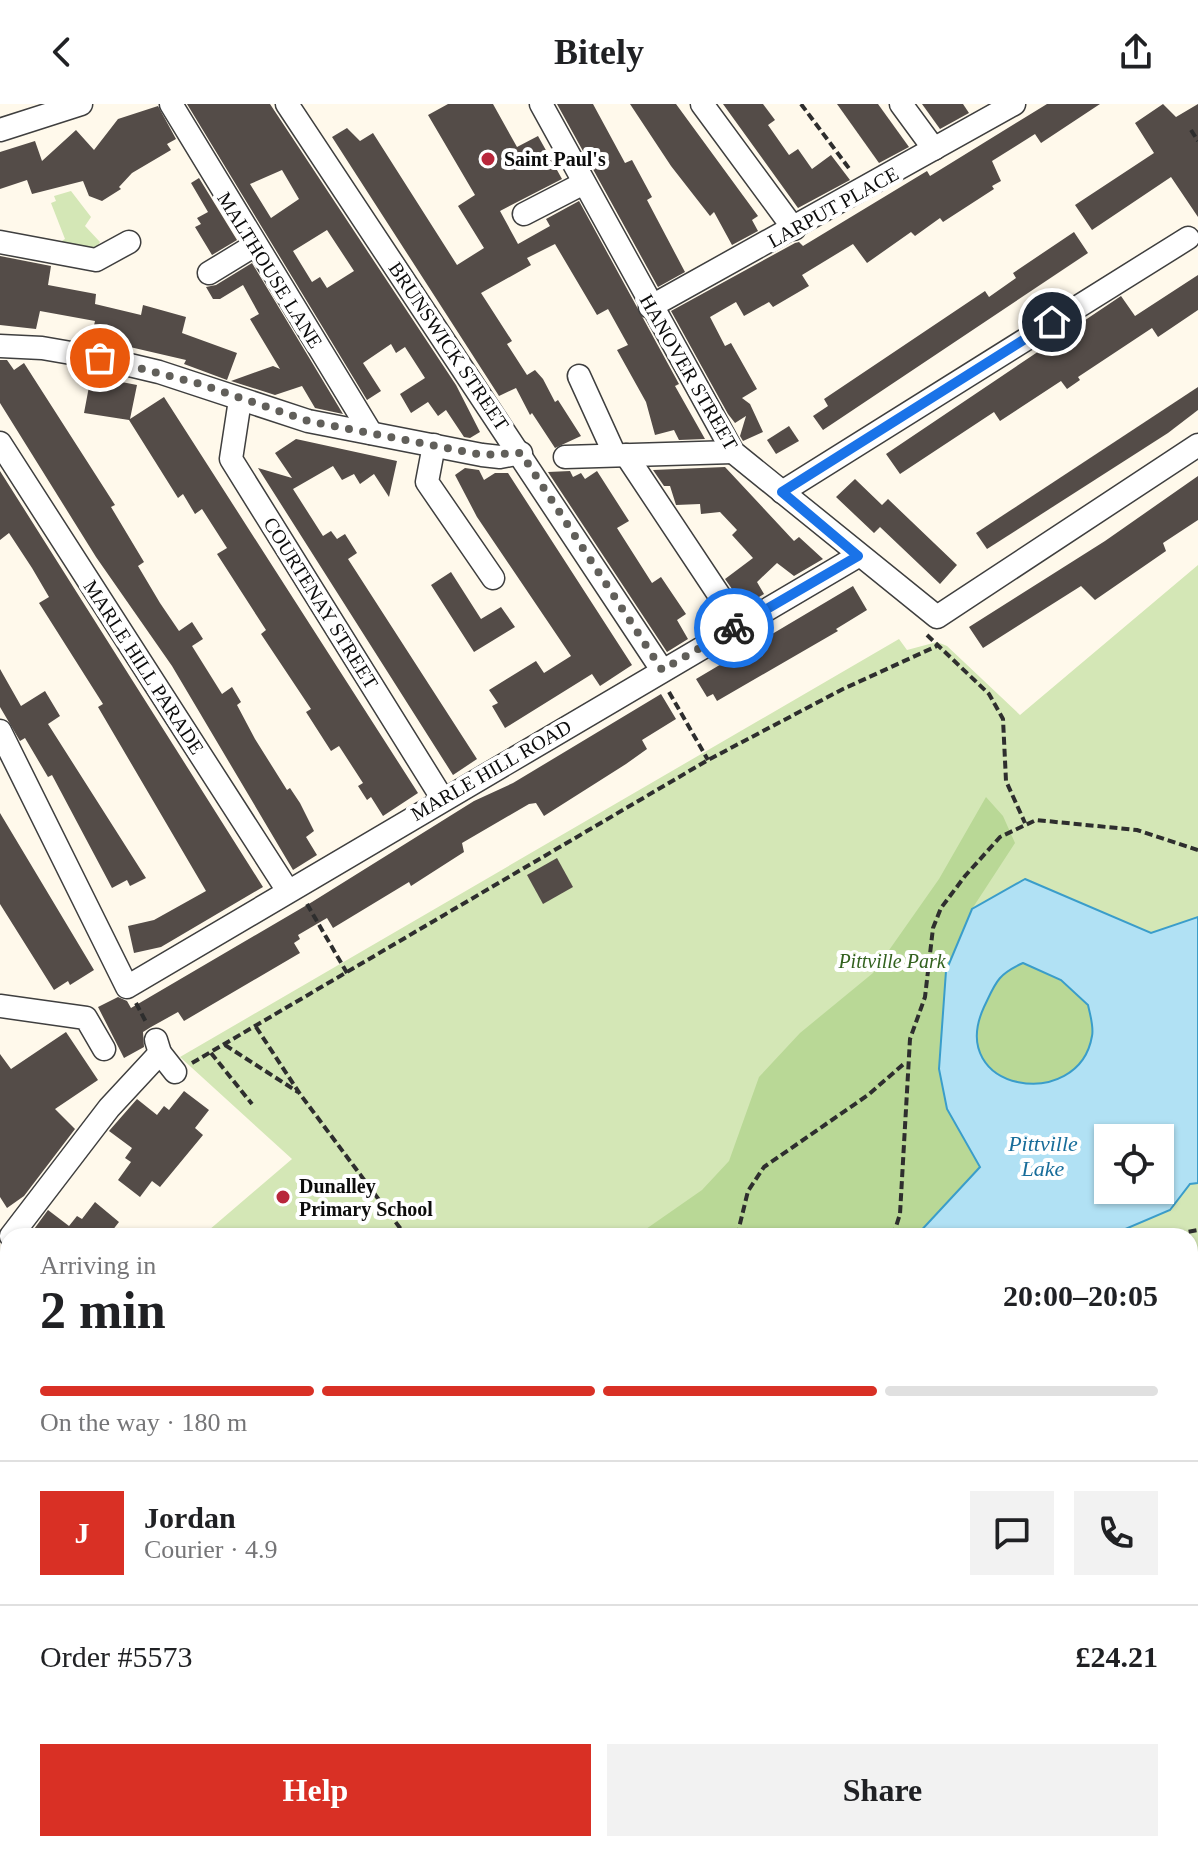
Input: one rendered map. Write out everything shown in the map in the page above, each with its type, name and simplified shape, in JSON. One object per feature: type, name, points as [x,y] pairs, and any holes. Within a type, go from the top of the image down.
[{"type":"street","name":"MALTHOUSE LANE","points":[[171,104],[371,433]]},
{"type":"street","name":"BRUNSWICK STREET","points":[[287,104],[521,453],[660,671]]},
{"type":"street","name":"HANOVER STREET","points":[[541,104],[650,307],[733,452],[937,617]]},
{"type":"street","points":[[702,104],[794,229]]},
{"type":"street","points":[[901,104],[934,149]]},
{"type":"street","name":"LARPUT PLACE","points":[[650,307],[1014,104]]},
{"type":"street","points":[[0,130],[73,105]]},
{"type":"street","points":[[524,214],[584,183]]},
{"type":"street","points":[[27,225],[34,248]]},
{"type":"street","points":[[782,492],[1188,238]]},
{"type":"street","points":[[0,242],[96,260],[129,242]]},
{"type":"street","points":[[209,273],[255,245]]},
{"type":"street","points":[[0,346],[42,348],[100,358],[187,380],[308,421],[500,457],[521,453]]},
{"type":"street","points":[[579,376],[620,455],[739,625]]},
{"type":"street","name":"COURTENAY STREET","points":[[240,400],[231,459],[442,798]]},
{"type":"street","name":"MARLE HILL PARADE","points":[[0,443],[288,891]]},
{"type":"street","points":[[434,445],[427,482],[493,578]]},
{"type":"street","points":[[937,617],[1198,445]]},
{"type":"street","points":[[565,457],[733,452]]},
{"type":"street","name":"MARLE HILL ROAD","points":[[127,987],[442,798],[858,556]]},
{"type":"street","points":[[0,731],[127,987]]},
{"type":"street","points":[[0,1006],[86,1018],[104,1049]]},
{"type":"street","points":[[18,1228],[158,1046],[182,1068]]},
{"type":"path","points":[[801,104],[864,189]]},
{"type":"path","points":[[1191,130],[1198,141]]},
{"type":"path","points":[[937,617],[920,627],[989,694],[1003,719],[1006,781],[1025,823]]},
{"type":"path","points":[[182,1068],[708,760],[843,689],[937,646]]},
{"type":"path","points":[[660,671],[708,760]]},
{"type":"path","points":[[896,1228],[900,1214],[906,1062],[925,997],[933,928],[941,908],[1000,837],[1025,823],[1048,819],[1137,830],[1198,850]]},
{"type":"path","points":[[288,891],[297,904],[305,900],[347,973]]},
{"type":"path","points":[[127,987],[158,1046]]},
{"type":"path","points":[[256,1027],[300,1094],[400,1228]]},
{"type":"path","points":[[225,1045],[300,1094]]},
{"type":"path","points":[[211,1053],[252,1104]]},
{"type":"path","points":[[739,1228],[748,1191],[764,1167],[868,1095],[906,1062]]},
{"type":"green space","points":[[71,191],[91,217],[85,226],[100,242],[94,252],[61,250],[60,242],[65,239],[51,203],[56,201],[54,196]]},
{"type":"green space","name":"Pittville Park","points":[[1198,565],[1198,1228],[211,1228],[292,1159],[180,1057],[899,639],[907,650],[937,642],[947,646],[1020,715]]},
{"type":"green space","points":[[986,797],[1003,816],[1015,843],[972,909],[973,1151],[980,1167],[923,1228],[647,1228],[702,1190],[729,1161],[759,1077],[800,1033],[873,973],[939,879]]},
{"type":"green space","points":[[1022,963],[1061,980],[1089,1005],[1092,1020],[1092,1036],[1082,1061],[1064,1076],[1041,1083],[1018,1082],[997,1074],[982,1058],[977,1036],[984,1007],[995,986],[1002,976]]},
{"type":"water","name":"Pittville Lake","points":[[1025,879],[1151,933],[1198,917],[1198,1183],[1190,1184],[1170,1210],[1128,1228],[923,1228],[980,1167],[947,1109],[939,1069],[946,971],[972,909]],"holes":[[[1023,963],[1061,980],[1088,1005],[1092,1036],[1082,1060],[1064,1076],[1042,1083],[1018,1082],[998,1074],[983,1058],[977,1036],[984,1007],[1002,976]]]},
{"type":"building","points":[[187,104],[270,104],[456,385],[480,432],[470,438],[464,437],[446,410],[438,416],[428,402],[411,413],[400,394],[425,378],[405,347],[396,353],[391,344],[363,363],[381,391],[367,400]],"holes":[[[282,170],[299,199],[271,218],[250,184]],[[327,230],[354,271],[327,288],[320,277],[312,282],[293,251]]]},
{"type":"building","points":[[448,104],[493,104],[517,147],[538,136],[562,179],[500,211],[518,244],[550,226],[546,219],[579,201],[679,384],[675,386],[705,439],[679,440],[674,430],[655,435],[646,402],[617,350],[628,345],[608,309],[597,315],[555,244],[527,258],[531,265],[481,293],[512,341],[507,344],[527,375],[535,370],[543,379],[555,402],[558,400],[581,436],[555,448],[532,413],[530,415],[516,388],[499,396],[332,137],[347,128],[360,141],[373,133],[457,265],[484,248],[458,206],[475,195],[428,115]]},
{"type":"building","points":[[557,104],[593,104],[625,163],[632,160],[652,197],[647,200],[685,272],[658,287]]},
{"type":"building","points":[[630,104],[676,104],[758,216],[752,220],[758,231],[732,245],[714,212],[710,216],[671,166]]},
{"type":"building","points":[[723,104],[763,104],[775,120],[768,125],[789,155],[798,149],[812,169],[831,155],[850,180],[798,208]]},
{"type":"building","points":[[837,104],[878,104],[909,147],[879,163]]},
{"type":"building","points":[[922,104],[963,104],[969,113],[940,129]]},
{"type":"building","points":[[1047,104],[1100,104],[1041,143],[1035,134],[992,161],[1001,181],[992,186],[994,189],[943,222],[940,218],[915,236],[911,232],[867,263],[853,244],[802,275],[809,286],[773,307],[769,302],[744,316],[736,302],[710,317],[725,346],[731,343],[757,389],[742,398],[750,404],[763,432],[743,441],[740,436],[746,416],[735,423],[728,414],[671,311],[795,243],[803,246],[927,171],[930,176]]},
{"type":"building","points":[[1163,104],[1176,117],[1198,104],[1198,217],[1171,177],[1092,230],[1075,205],[1154,153],[1135,123]]},
{"type":"building","points":[[158,106],[176,139],[167,144],[171,150],[132,173],[119,187],[121,189],[102,201],[89,196],[83,181],[32,194],[27,180],[0,189],[0,152],[35,141],[42,161],[76,130],[94,150],[118,119]]},
{"type":"building","points":[[199,178],[237,240],[212,255],[195,227],[201,224],[197,218],[208,212],[191,183]]},
{"type":"building","points":[[1074,232],[1088,253],[823,430],[813,416],[828,406],[824,399],[985,291],[989,297],[1016,278],[1013,273]]},
{"type":"building","points":[[0,256],[51,266],[48,285],[96,294],[95,304],[141,315],[143,305],[186,317],[182,333],[237,353],[227,380],[184,364],[186,360],[91,338],[95,321],[40,311],[36,329],[0,325]]},
{"type":"building","points":[[252,263],[343,414],[315,408],[302,386],[275,395],[231,381],[273,366],[280,369],[250,319],[259,314],[243,285],[220,299],[213,299],[206,287],[216,285]]},
{"type":"building","points":[[1198,275],[1198,310],[1158,337],[1152,328],[1078,377],[1080,380],[1067,389],[1061,381],[1000,421],[994,412],[900,474],[886,454],[1121,296],[1135,316]]},
{"type":"building","points":[[0,360],[7,360],[14,370],[24,363],[115,505],[111,507],[144,562],[138,566],[160,603],[179,631],[192,622],[203,639],[192,646],[222,694],[232,687],[241,702],[237,705],[255,739],[287,790],[290,788],[300,803],[314,831],[306,837],[317,855],[293,870],[172,666],[96,557],[0,403]]},
{"type":"building","points":[[91,376],[137,385],[130,419],[164,397],[418,793],[383,816],[371,797],[367,800],[358,786],[363,783],[339,746],[331,751],[306,712],[311,709],[261,634],[266,630],[217,554],[227,548],[202,509],[195,514],[183,494],[178,498],[129,420],[84,413]]},
{"type":"building","points":[[1198,387],[1198,410],[1168,433],[987,549],[976,533]]},
{"type":"building","points":[[789,426],[799,441],[776,454],[767,440]]},
{"type":"building","points":[[296,439],[397,461],[389,497],[374,474],[360,484],[354,474],[342,480],[333,466],[293,489],[323,536],[331,531],[337,539],[345,534],[357,553],[348,559],[477,759],[453,775],[258,468],[292,478],[275,453]]},
{"type":"building","points":[[725,467],[794,541],[799,537],[823,559],[794,576],[777,563],[757,582],[764,594],[744,606],[725,579],[753,558],[732,535],[737,530],[720,512],[701,514],[700,504],[676,505],[670,486],[664,486],[653,470]]},
{"type":"building","points":[[465,468],[479,470],[484,480],[495,473],[508,473],[632,665],[600,686],[592,674],[505,728],[492,706],[498,703],[489,690],[536,661],[544,673],[571,656],[477,517],[455,475]]},
{"type":"building","points":[[0,471],[263,887],[161,947],[134,953],[128,926],[154,920],[206,891],[98,707],[103,704],[39,603],[49,597],[32,568],[9,533],[0,540]]},
{"type":"building","points":[[570,471],[573,477],[581,473],[585,479],[597,471],[629,521],[617,528],[652,583],[661,577],[686,614],[677,620],[688,639],[667,652],[548,472]]},
{"type":"building","points":[[1198,476],[1198,520],[1163,543],[1166,551],[1095,600],[1081,586],[983,648],[969,627],[1105,541]]},
{"type":"building","points":[[855,479],[882,505],[888,499],[957,565],[940,584],[880,527],[874,533],[836,497]]},
{"type":"building","points":[[451,572],[481,619],[501,607],[515,627],[474,652],[431,585]]},
{"type":"building","points":[[853,586],[867,610],[836,629],[838,631],[717,701],[713,694],[707,697],[696,679]]},
{"type":"building","points":[[0,669],[21,706],[45,691],[60,716],[48,724],[146,878],[130,886],[127,880],[112,888],[52,775],[48,777],[25,738],[20,741],[0,707]]},
{"type":"building","points":[[661,694],[676,719],[642,740],[647,749],[626,764],[544,816],[536,803],[529,804],[462,843],[464,852],[411,886],[409,882],[333,928],[327,918],[298,935],[300,939],[294,943],[300,953],[184,1021],[178,1012],[151,1027],[143,1032],[144,1047],[124,1058],[98,1007],[118,997],[127,1001],[131,1008],[312,902],[474,801],[513,783]]},
{"type":"building","points":[[0,813],[94,970],[70,985],[68,981],[54,990],[0,904]]},
{"type":"building","points":[[557,858],[573,887],[543,904],[527,875]]},
{"type":"building","points":[[66,1032],[98,1080],[55,1109],[75,1129],[24,1196],[7,1208],[0,1197],[0,1054],[11,1069]]},
{"type":"building","points":[[184,1091],[209,1110],[195,1128],[203,1135],[160,1187],[152,1181],[140,1197],[118,1180],[131,1162],[125,1158],[132,1148],[109,1131],[137,1099],[157,1115],[164,1106],[169,1110]]},
{"type":"building","points":[[95,1202],[119,1222],[114,1228],[35,1228],[48,1210],[69,1226],[77,1216],[82,1219]]},
{"type":"way so far","points":[[100,358],[200,384],[308,421],[482,455],[500,457],[521,453],[662,670],[734,628]]},
{"type":"place","name":"Saint Paul's","points":[[488,159]]},
{"type":"place","name":"Dunalley Primary School","points":[[283,1197]]},
{"type":"route","points":[[734,628],[858,556],[782,492],[1052,322]]}]
